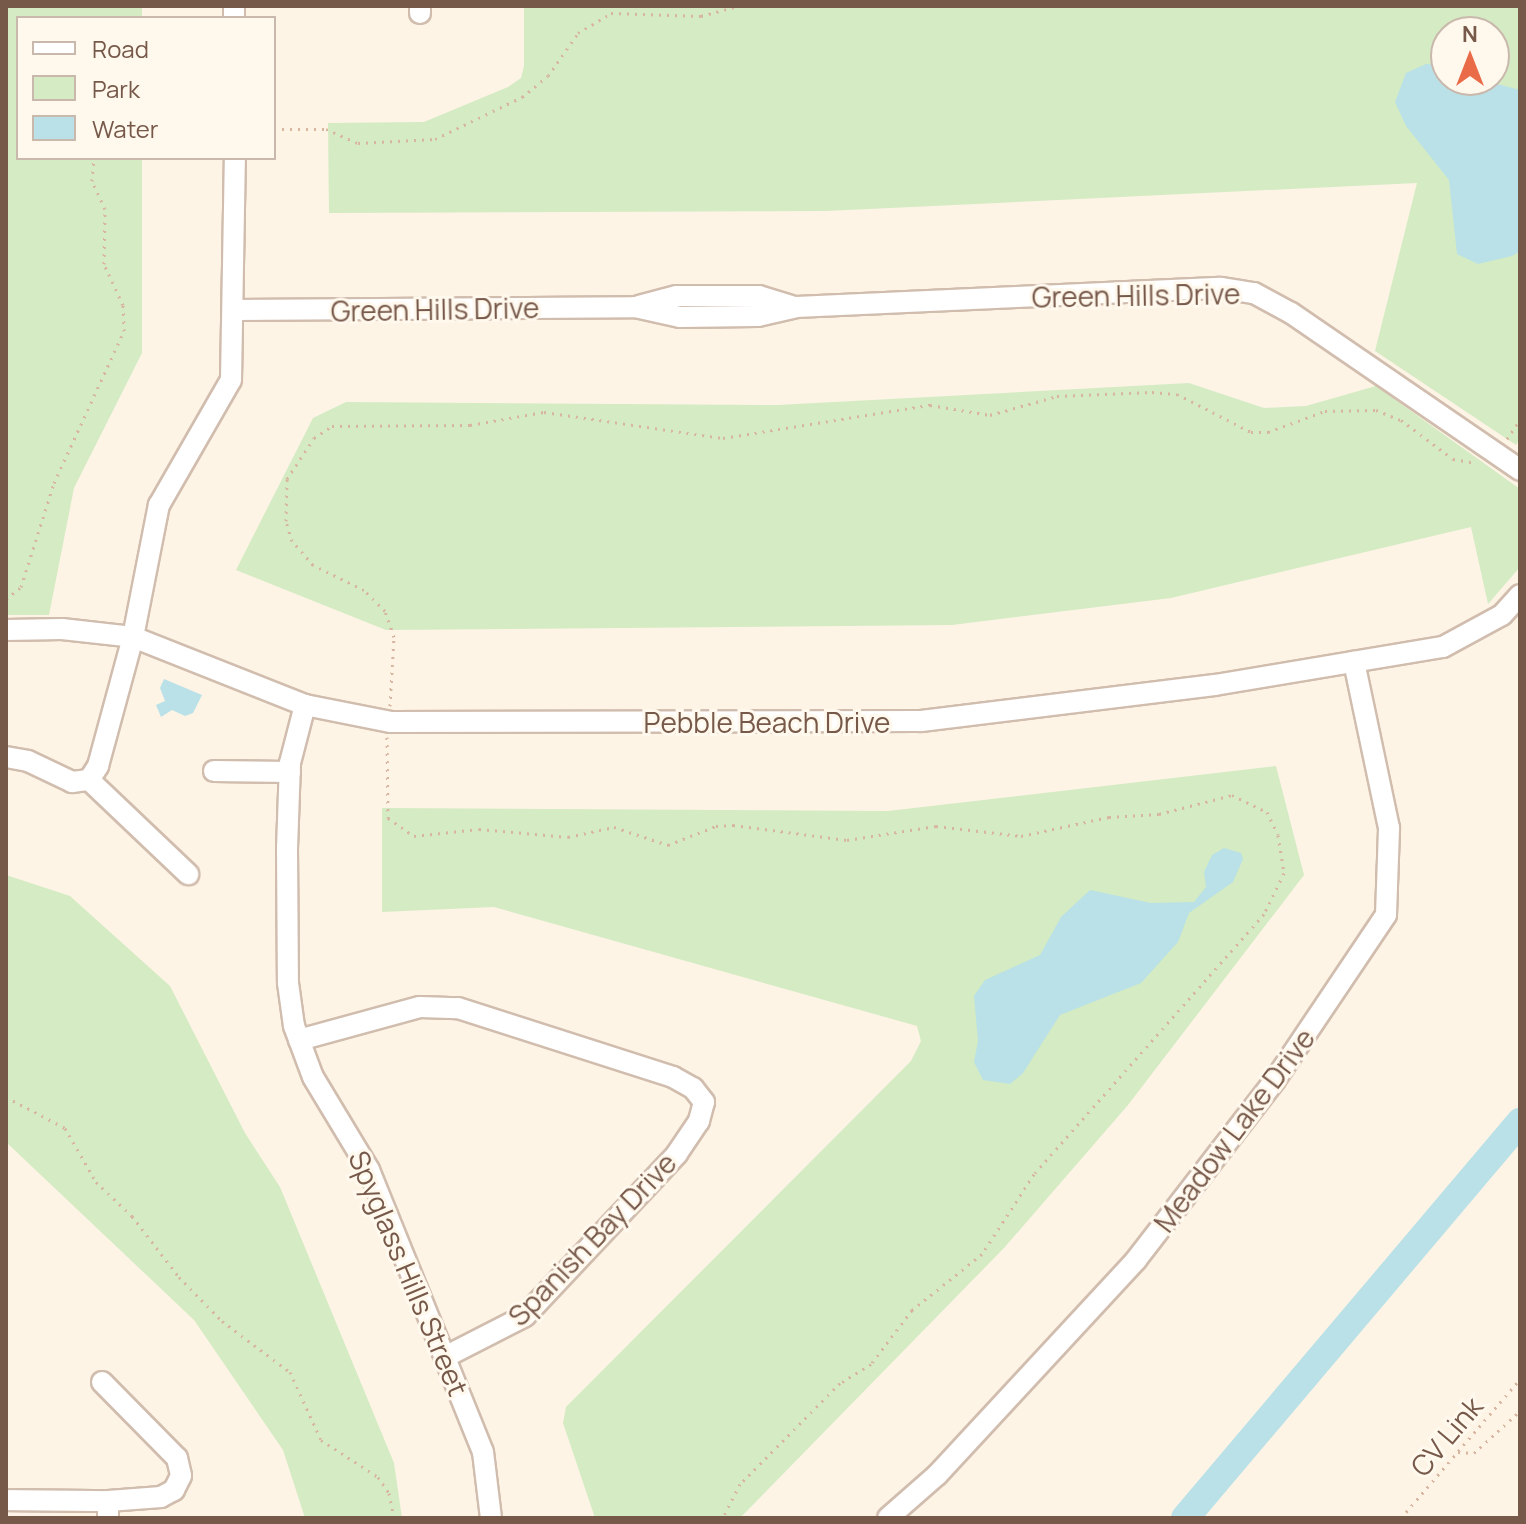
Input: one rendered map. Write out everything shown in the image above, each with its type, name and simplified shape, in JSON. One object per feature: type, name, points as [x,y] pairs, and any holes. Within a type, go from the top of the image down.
[{"type":"street","points":[[89,780],[98,766],[133,637],[159,505],[231,380],[235,310],[235,160]]},
{"type":"street","name":"Green Hills Drive","points":[[235,310],[635,307],[696,317],[758,316],[796,307],[1221,288],[1254,293],[1520,470]]},
{"type":"street","name":"Pebble Beach Drive","points":[[6,630],[62,629],[133,637],[305,705],[388,721],[921,721],[1184,689],[1443,647],[1502,615],[1520,595]]},
{"type":"street","name":"Meadow Lake Drive","points":[[888,1518],[937,1475],[1136,1260],[1275,1080],[1386,915],[1389,828],[1354,662]]},
{"type":"street","name":"Spyglass Hills Street","points":[[305,705],[290,772],[288,983],[299,1040],[313,1077],[369,1170],[445,1357],[483,1452],[491,1518]]},
{"type":"street","points":[[6,757],[28,761],[72,782],[89,780]]},
{"type":"street","points":[[214,771],[290,772]]},
{"type":"street","points":[[89,780],[188,874]]},
{"type":"street","name":"Spanish Bay Drive","points":[[299,1040],[420,1007],[458,1008],[693,1088],[704,1102],[691,1134],[525,1316],[445,1357]]},
{"type":"street","points":[[6,1500],[108,1510],[161,1497],[174,1490],[181,1476],[177,1458],[102,1382]]},
{"type":"path","points":[[276,129],[326,129],[358,143],[435,139],[522,97],[548,76],[578,33],[611,13],[701,16],[738,6]]},
{"type":"path","points":[[6,599],[21,587],[54,483],[124,331],[123,305],[104,264],[105,209],[92,181],[94,160]]},
{"type":"path","points":[[723,1518],[740,1484],[840,1383],[871,1364],[912,1310],[982,1254],[1034,1174],[1264,914],[1284,873],[1278,835],[1267,812],[1232,795],[1159,814],[1109,817],[1021,836],[936,826],[847,840],[733,825],[716,826],[668,845],[614,827],[568,837],[479,829],[414,836],[393,825],[385,803],[394,637],[385,611],[364,590],[313,565],[292,541],[286,521],[287,479],[314,438],[332,426],[470,425],[544,412],[723,438],[930,405],[990,415],[1057,396],[1152,392],[1177,394],[1251,432],[1277,430],[1325,411],[1361,408],[1391,414],[1462,463],[1479,463],[1520,420]]},
{"type":"path","points":[[6,1097],[65,1128],[90,1174],[132,1216],[169,1266],[222,1321],[290,1372],[321,1440],[378,1477],[389,1493],[394,1518]]},
{"type":"path","name":"CV Link","points":[[1401,1518],[1520,1379]]},
{"type":"path","points":[[1458,1452],[1474,1453],[1520,1411]]},
{"type":"green space","points":[[6,6],[142,6],[142,16],[16,16],[16,160],[142,160],[142,353],[74,488],[49,615],[6,615]]},
{"type":"green space","points":[[524,6],[1520,6],[1520,439],[1516,445],[1375,351],[1417,183],[826,211],[329,213],[328,123],[424,122],[508,87],[521,78],[524,66]]},
{"type":"green space","points":[[1189,383],[1264,408],[1306,406],[1376,386],[1520,489],[1520,567],[1488,604],[1471,527],[1171,598],[952,625],[386,630],[236,570],[313,418],[346,402],[778,405]]},
{"type":"green space","points":[[1276,766],[1304,875],[1128,1105],[1004,1248],[740,1518],[595,1518],[563,1423],[566,1407],[911,1061],[921,1041],[917,1026],[494,907],[382,912],[382,808],[888,811]]},
{"type":"green space","points":[[6,875],[70,896],[170,986],[245,1133],[280,1187],[394,1463],[402,1518],[305,1518],[283,1450],[194,1320],[6,1142]]},
{"type":"water","points":[[1430,64],[1430,96],[1510,96],[1510,87],[1520,90],[1520,251],[1512,256],[1478,264],[1457,254],[1449,180],[1406,126],[1395,102],[1406,73]]},
{"type":"water","points":[[164,679],[202,695],[193,713],[185,716],[172,710],[161,717],[156,705],[165,701],[160,688]]},
{"type":"water","points":[[1224,848],[1241,853],[1243,859],[1233,882],[1189,913],[1178,942],[1141,983],[1060,1015],[1023,1073],[1010,1084],[983,1080],[974,1062],[978,1041],[974,996],[985,980],[1040,955],[1061,917],[1090,890],[1151,903],[1194,902],[1206,887],[1204,872],[1212,855]]},
{"type":"waterway","points":[[1185,1518],[1520,1122]]}]
